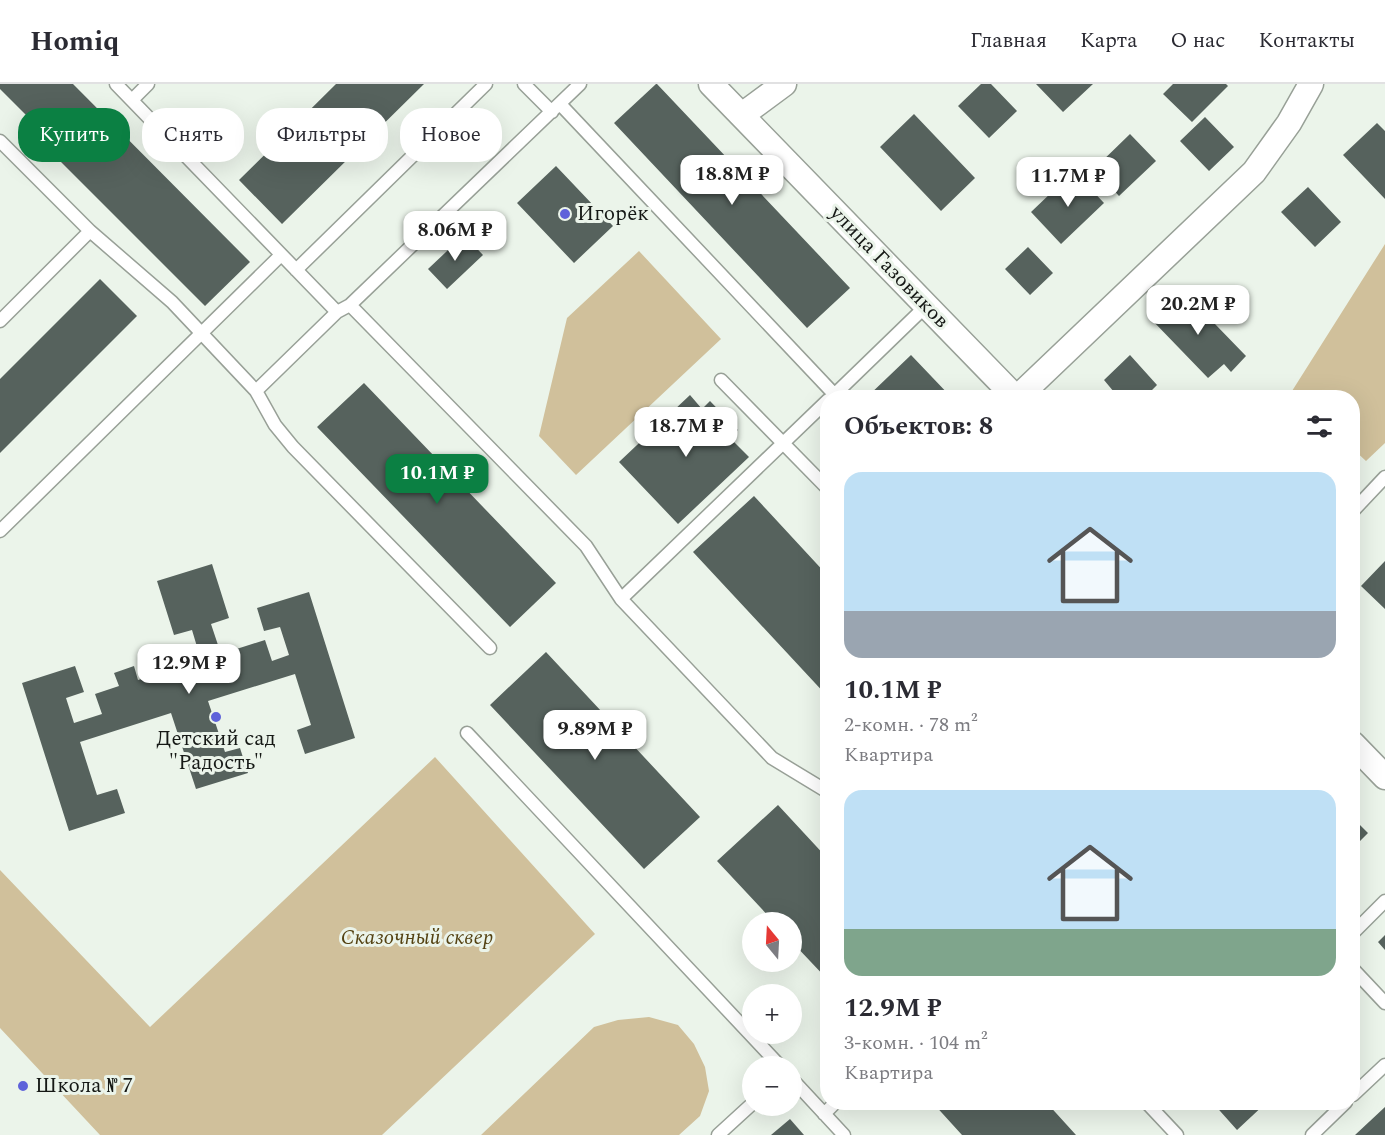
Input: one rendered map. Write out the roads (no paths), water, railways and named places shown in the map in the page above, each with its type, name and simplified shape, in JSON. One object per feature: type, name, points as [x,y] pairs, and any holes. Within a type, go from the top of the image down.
[{"type":"street","name":"улица Газовиков","points":[[711,84],[1009,390]]},
{"type":"street","points":[[742,116],[784,84]]},
{"type":"street","points":[[1025,390],[1254,172],[1289,123],[1311,84]]},
{"type":"street","points":[[1360,751],[1385,777]]},
{"type":"lane","points":[[116,84],[337,312]]},
{"type":"lane","points":[[132,100],[148,84]]},
{"type":"lane","points":[[296,270],[486,84]]},
{"type":"lane","points":[[524,84],[556,108],[824,390]]},
{"type":"lane","points":[[256,390],[337,312],[350,305],[580,84]]},
{"type":"lane","points":[[0,141],[90,231],[172,302],[202,333],[256,390],[275,425],[293,447],[490,648]]},
{"type":"lane","points":[[0,321],[90,231]]},
{"type":"lane","points":[[0,531],[281,255]]},
{"type":"lane","points":[[350,305],[586,546],[621,599],[772,758],[820,787]]},
{"type":"lane","points":[[838,390],[927,305]]},
{"type":"lane","points":[[721,380],[820,481]]},
{"type":"lane","points":[[621,599],[820,408]]},
{"type":"lane","points":[[1360,504],[1385,477]]},
{"type":"lane","points":[[467,733],[771,1056]]},
{"type":"lane","points":[[1360,926],[1385,901]]},
{"type":"lane","points":[[1360,976],[1385,1003]]},
{"type":"lane","points":[[1360,1088],[1385,1065]]},
{"type":"lane","points":[[802,1090],[820,1110]]},
{"type":"lane","points":[[820,1110],[844,1135]]},
{"type":"lane","points":[[824,1114],[828,1110]]},
{"type":"lane","points":[[1154,1110],[1177,1135]]},
{"type":"lane","points":[[1311,1135],[1338,1110]]},
{"type":"lane","points":[[718,1135],[742,1113]]},
{"type":"place","name":"Игорёк","points":[[565,214]]},
{"type":"place","name":"Детский сад \"Радость\"","points":[[216,717]]},
{"type":"place","name":"Школа № 7","points":[[23,1086]]},
{"type":"park label","name":"Сказочный сквер","points":[[417,938]]}]
